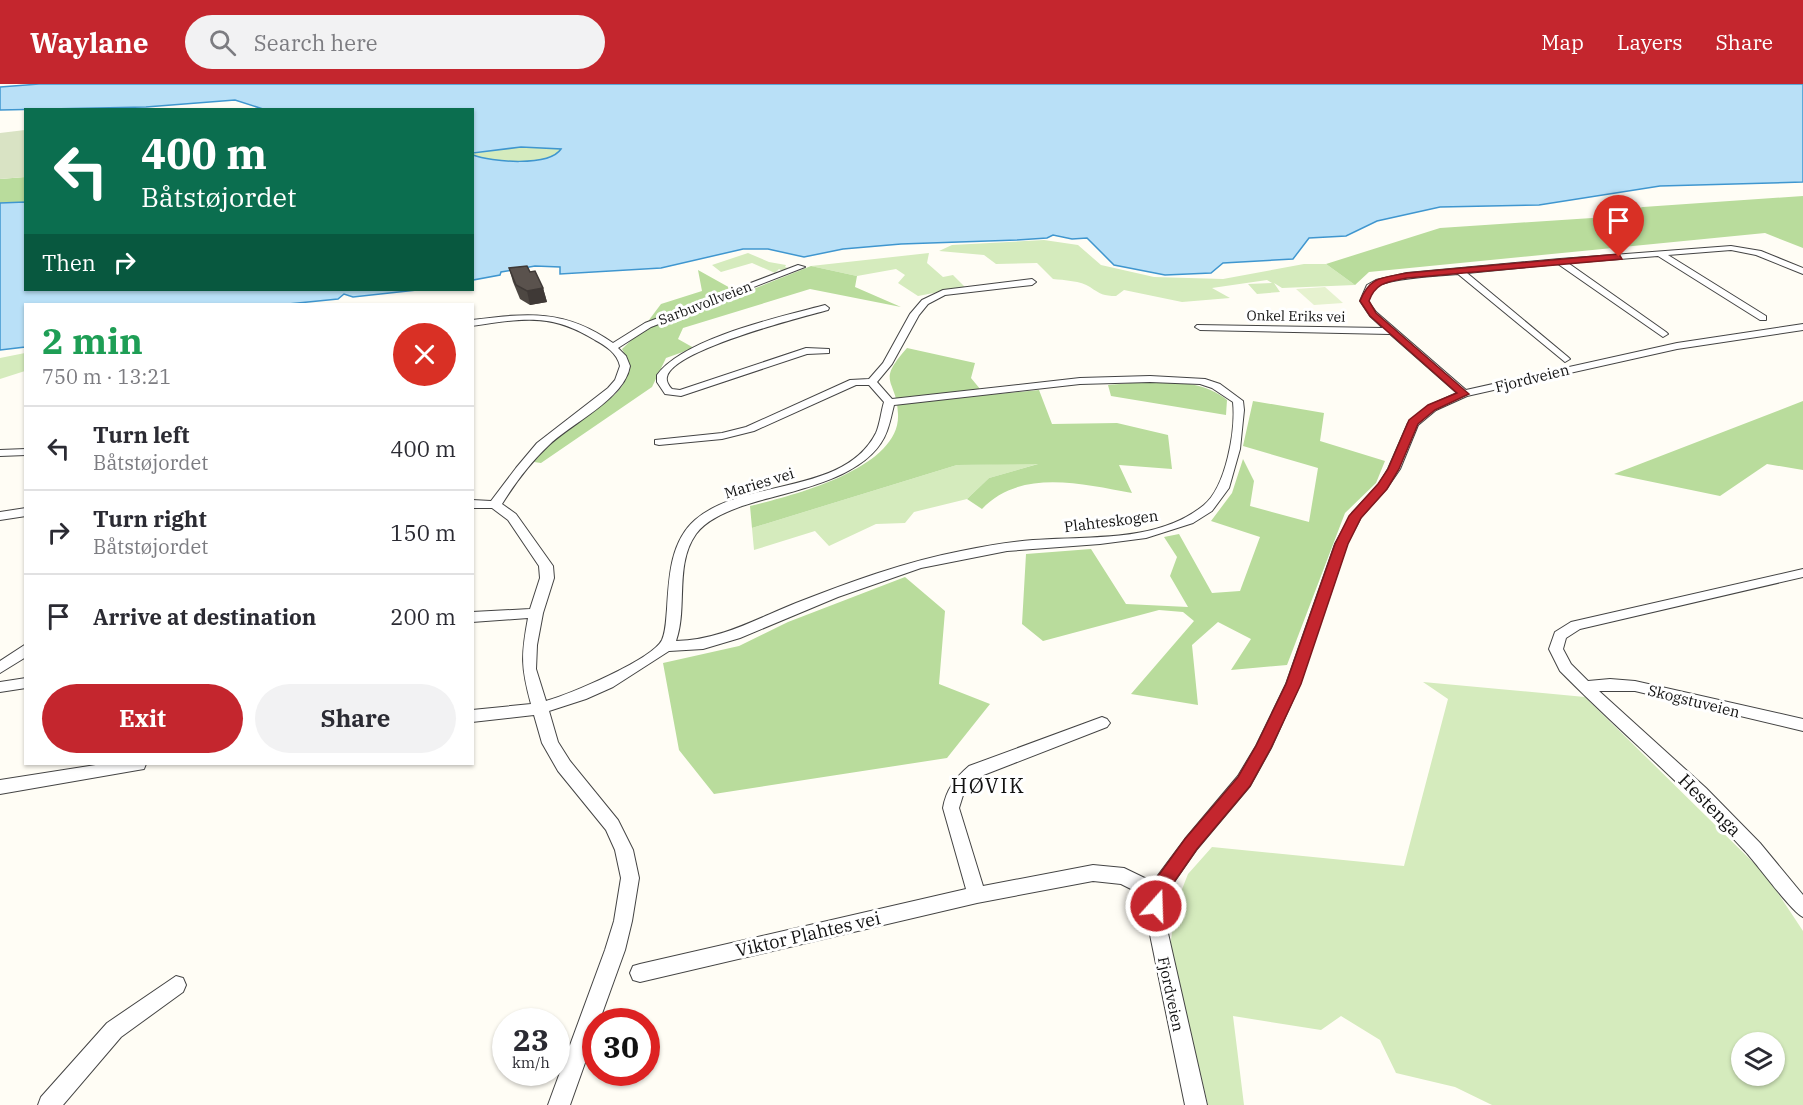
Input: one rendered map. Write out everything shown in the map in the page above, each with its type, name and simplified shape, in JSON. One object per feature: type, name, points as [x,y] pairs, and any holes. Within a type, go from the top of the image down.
[{"type":"street","points":[[1464,394],[1391,331],[1366,306],[1365,295],[1370,287],[1379,282],[1407,276],[1560,261],[1740,249],[1758,253],[1803,271]]},
{"type":"street","points":[[1660,254],[1763,318]]},
{"type":"street","points":[[1560,261],[1663,334]]},
{"type":"street","name":"Sarbuvollveien","points":[[613,347],[648,325],[801,267]]},
{"type":"street","points":[[1460,271],[1565,359]]},
{"type":"street","points":[[659,442],[722,436],[750,429],[847,385],[872,382],[887,364],[915,314],[925,303],[943,293],[1032,282]]},
{"type":"street","points":[[825,308],[705,345],[668,366],[662,374],[662,380],[669,392],[681,393],[806,351],[826,351]]},
{"type":"street","points":[[474,323],[554,317],[578,324],[613,347],[624,365],[617,383],[608,393],[547,439],[508,485],[495,505]]},
{"type":"street","name":"Onkel Eriks vei","points":[[1200,327],[1391,331]]},
{"type":"street","name":"Fjordveien","points":[[1196,1105],[1156,920],[1156,893],[1191,844],[1244,781],[1263,748],[1293,684],[1341,544],[1356,516],[1383,486],[1394,469],[1413,423],[1432,408],[1464,394],[1677,346],[1803,327]]},
{"type":"street","name":"Plahteskogen","points":[[666,646],[692,647],[732,638],[849,588],[934,561],[1007,547],[1135,536],[1168,529],[1188,521],[1210,506],[1222,494],[1228,474],[1239,411],[1238,401],[1230,394],[1216,386],[1186,380],[1080,381],[889,402]]},
{"type":"street","points":[[872,382],[889,402]]},
{"type":"street","name":"Maries vei","points":[[666,646],[672,627],[680,551],[700,522],[739,503],[829,476],[855,462],[878,440],[888,416],[889,402]]},
{"type":"street","points":[[0,453],[24,452]]},
{"type":"street","points":[[474,504],[495,505],[512,517],[546,566],[547,579],[530,645],[529,669],[539,708],[550,743],[564,766],[612,825],[624,850],[630,878],[623,921],[615,950],[559,1105]]},
{"type":"street","points":[[0,516],[24,512]]},
{"type":"street","points":[[1585,687],[1565,667],[1556,649],[1560,635],[1576,625],[1803,573]]},
{"type":"street","points":[[474,617],[537,613]]},
{"type":"street","points":[[474,716],[539,708],[577,696],[622,675],[666,646]]},
{"type":"street","points":[[0,668],[24,650]]},
{"type":"street","points":[[0,687],[24,683]]},
{"type":"street","name":"Skogstuveien","points":[[1585,687],[1610,684],[1635,686],[1803,725]]},
{"type":"street","name":"Hestenga","points":[[1585,687],[1729,821],[1781,879],[1803,909]]},
{"type":"street","points":[[976,895],[951,808],[952,795],[961,782],[975,771],[1102,723]]},
{"type":"street","points":[[0,787],[132,765]]},
{"type":"street","name":"Viktor Plahtes vei","points":[[640,973],[976,895],[1094,873],[1124,876],[1156,893]]},
{"type":"street","points":[[49,1105],[114,1030],[177,985]]},
{"type":"green space","points":[[24,130],[24,177],[0,179],[0,133]]},
{"type":"green space","points":[[474,136],[629,151],[564,168],[474,173]]},
{"type":"green space","points":[[24,177],[24,202],[0,203],[0,179]]},
{"type":"green space","points":[[1803,196],[1803,248],[1765,233],[1369,272],[1355,285],[1326,264],[1440,228],[1592,218],[1643,207]]},
{"type":"green space","points":[[1044,240],[1078,245],[1101,265],[1154,277],[1223,279],[1304,264],[1326,264],[1355,285],[1282,288],[1274,283],[1280,292],[1257,294],[1248,284],[1272,283],[1267,280],[1212,288],[1230,298],[1182,302],[1124,290],[1116,296],[1105,295],[1082,283],[1053,279],[1037,263],[996,264],[984,255],[939,251],[952,245]]},
{"type":"green space","points":[[748,253],[769,262],[786,265],[785,267],[791,269],[783,271],[779,269],[775,273],[752,263],[721,272],[712,265]]},
{"type":"green space","points":[[929,253],[927,263],[943,277],[953,275],[965,287],[918,296],[898,283],[905,275],[896,269],[857,276],[811,266]]},
{"type":"green space","points":[[811,266],[857,276],[855,287],[901,307],[810,289],[683,328],[678,339],[694,348],[666,358],[652,387],[541,463],[534,462],[558,436],[602,405],[622,386],[627,375],[628,363],[622,349],[640,332],[661,304],[702,291],[698,270],[741,294]]},
{"type":"green space","points":[[1325,287],[1343,303],[1314,305],[1296,289]]},
{"type":"green space","points":[[907,348],[975,363],[971,378],[985,395],[1039,390],[1052,424],[1117,423],[1168,435],[1172,469],[1119,465],[1132,493],[1073,483],[1033,484],[1015,488],[998,496],[982,509],[967,499],[989,478],[1038,464],[957,465],[752,528],[750,506],[815,487],[840,477],[863,465],[882,450],[894,433],[898,414],[890,375],[897,360]]},
{"type":"green space","points":[[24,353],[24,371],[0,379],[0,358]]},
{"type":"green space","points":[[1142,382],[1186,384],[1208,389],[1227,400],[1226,415],[1111,396],[1108,385]]},
{"type":"green space","points":[[1253,401],[1324,413],[1320,441],[1385,461],[1376,483],[1345,513],[1287,665],[1231,670],[1251,639],[1218,622],[1192,645],[1198,705],[1131,694],[1194,621],[1183,612],[1159,610],[1043,641],[1022,624],[1026,554],[1091,549],[1126,604],[1188,607],[1170,576],[1177,557],[1164,537],[1179,534],[1212,593],[1240,591],[1260,537],[1211,521],[1232,493],[1243,459],[1254,481],[1250,506],[1309,522],[1318,468],[1243,446]]},
{"type":"green space","points":[[1803,401],[1803,470],[1767,464],[1720,496],[1614,474]]},
{"type":"green space","points":[[1041,463],[989,478],[967,499],[914,512],[905,523],[876,524],[829,546],[815,531],[754,550],[752,528],[957,465]]},
{"type":"green space","points":[[905,577],[945,611],[939,684],[990,704],[947,758],[714,794],[679,750],[663,663],[739,646],[788,622]]},
{"type":"green space","points":[[1423,682],[1585,697],[1766,875],[1803,931],[1803,1105],[1492,1105],[1455,1087],[1396,1073],[1380,1040],[1341,1016],[1321,1030],[1233,1016],[1244,1105],[1208,1105],[1170,946],[1177,902],[1188,874],[1212,847],[1404,866],[1448,699]]},
{"type":"water","points":[[39,84],[1803,84],[1803,182],[1660,186],[1539,205],[1440,207],[1377,221],[1346,236],[1309,238],[1293,259],[1223,263],[1211,273],[1165,275],[1114,265],[1087,238],[1072,239],[1053,235],[1047,238],[1017,240],[901,244],[843,249],[804,257],[768,249],[743,249],[661,268],[560,274],[560,267],[535,266],[474,280],[474,155],[493,160],[533,161],[555,155],[561,149],[521,147],[474,153],[474,108],[260,108],[235,100],[146,107],[0,110],[0,87]]},
{"type":"water","points":[[24,202],[24,291],[408,291],[353,297],[344,294],[338,299],[298,303],[24,303],[24,347],[0,350],[0,203]]},
{"type":"building","points":[[527,266],[530,272],[535,271],[543,288],[527,291],[516,285],[509,268]]},
{"type":"district","name":"HØVIK","points":[[988,785]]},
{"type":"route","points":[[1156,906],[1156,893],[1191,844],[1244,781],[1263,748],[1293,684],[1319,616],[1341,544],[1356,516],[1383,486],[1394,469],[1413,423],[1432,408],[1464,394],[1373,314],[1364,301],[1370,287],[1379,282],[1407,276],[1619,257]]}]
